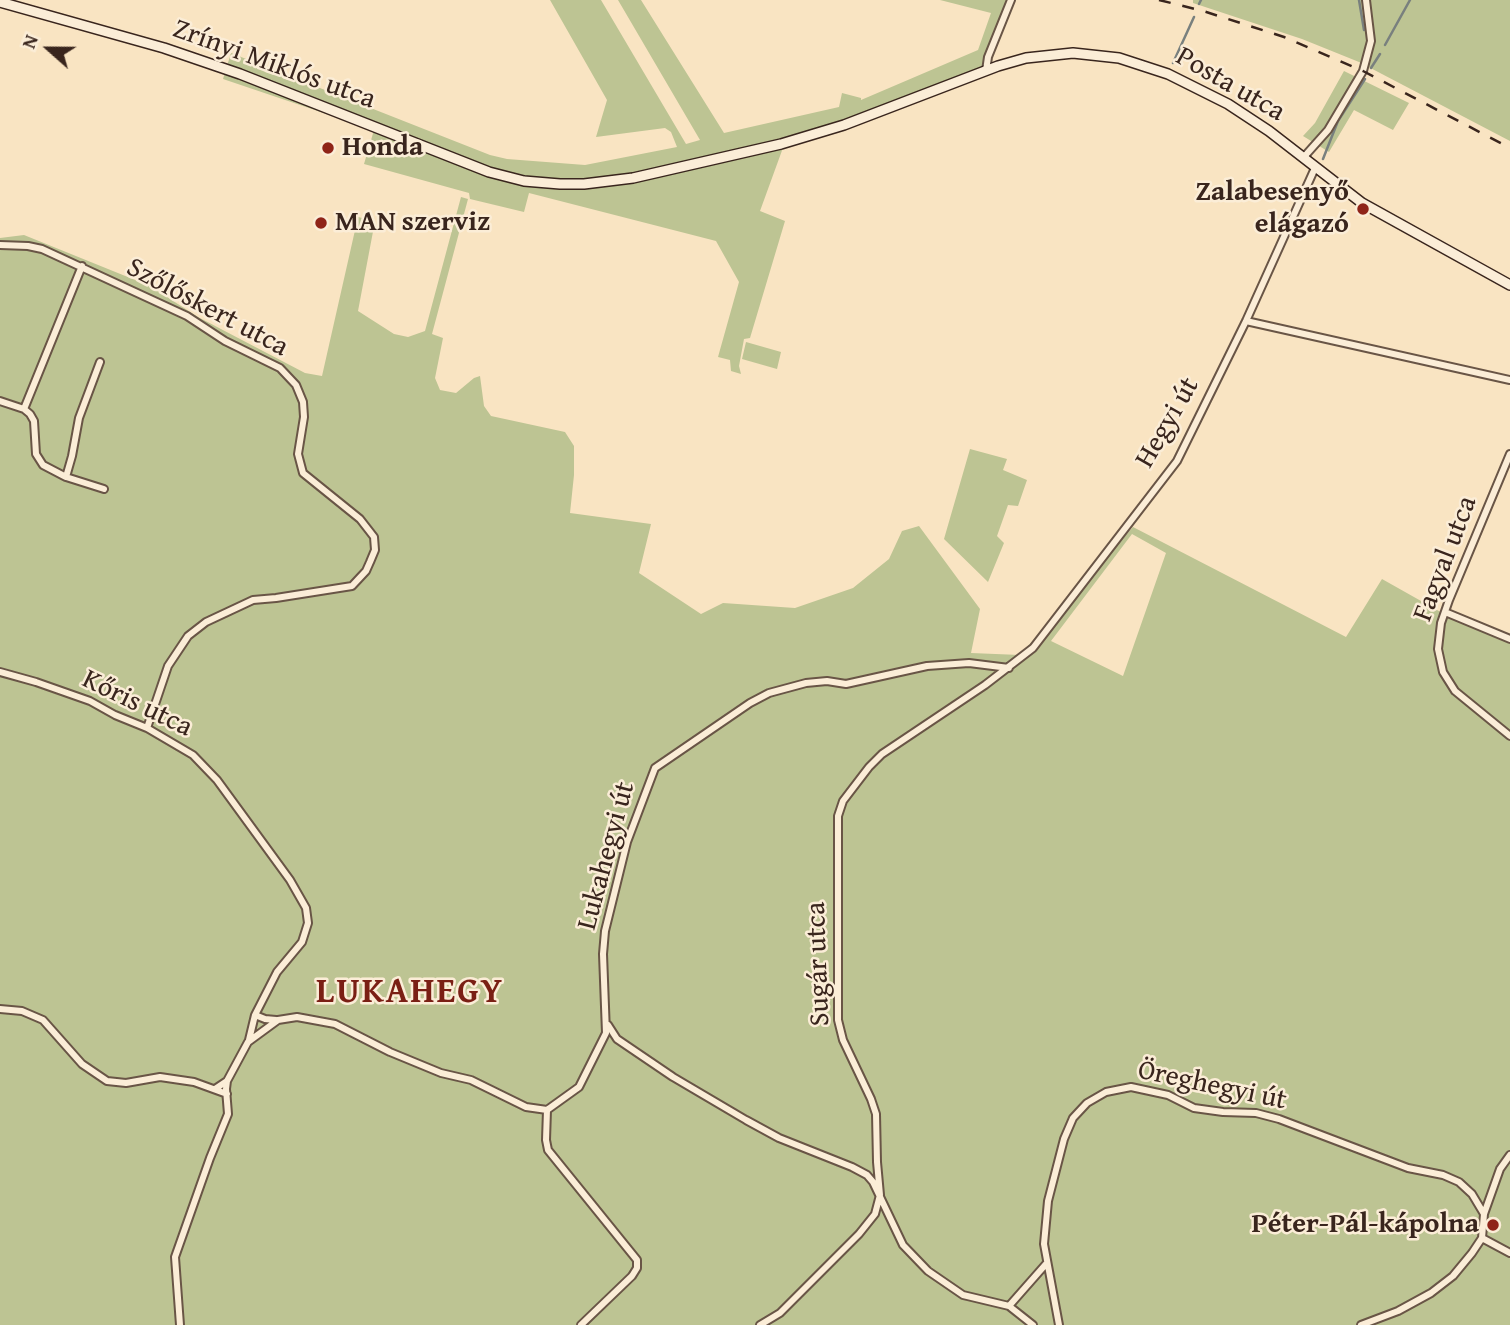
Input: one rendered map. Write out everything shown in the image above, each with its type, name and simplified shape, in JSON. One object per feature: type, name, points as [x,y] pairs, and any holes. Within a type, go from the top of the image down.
[{"type":"main road","name":"Zrínyi Miklós utca","points":[[0,2],[140,41],[227,69],[489,172],[535,182],[584,184],[661,173],[781,144],[896,106]]},
{"type":"main road","name":"Posta utca","points":[[896,106],[1026,58],[1061,53],[1104,55],[1134,62],[1168,74],[1227,104],[1269,131],[1362,203],[1510,285]]},
{"type":"street","points":[[986,71],[988,57],[1011,0]]},
{"type":"street","points":[[1303,158],[1328,130],[1363,71],[1371,41],[1366,0]]},
{"type":"street","name":"Hegyi út","points":[[1009,668],[1047,632],[1182,454],[1315,168]]},
{"type":"street","name":"Szőlőskert utca","points":[[0,245],[42,249],[82,266],[187,316],[225,341],[280,368],[300,393],[305,410],[299,454],[303,473],[360,519],[370,531],[375,544],[366,571],[352,586],[253,600],[197,629],[172,659],[147,728]]},
{"type":"street","points":[[24,410],[82,266]]},
{"type":"street","points":[[1246,321],[1510,380]]},
{"type":"street","points":[[66,477],[79,418],[100,362]]},
{"type":"street","points":[[0,401],[24,410],[34,421],[38,460],[66,477],[104,488]]},
{"type":"street","name":"Fagyal utca","points":[[1510,454],[1444,612],[1438,649],[1443,671],[1455,691],[1510,736]]},
{"type":"street","points":[[1444,612],[1510,639]]},
{"type":"street","name":"Lukahegyi út","points":[[548,1110],[579,1087],[608,1024],[603,954],[605,931],[627,842],[642,796],[655,768],[663,760],[769,693],[816,682],[846,684],[927,666],[969,663],[1009,668]]},
{"type":"street","name":"Sugár utca","points":[[880,1195],[876,1114],[872,1099],[843,1040],[838,1020],[838,816],[853,785],[882,754],[1009,668]]},
{"type":"street","name":"Kőris utca","points":[[0,673],[36,682],[90,701],[147,728],[193,755],[217,779],[290,880],[306,908],[309,923],[302,942],[277,972],[255,1014]]},
{"type":"street","points":[[0,1009],[22,1011],[43,1020],[82,1064],[102,1079],[120,1083],[160,1077],[194,1082],[227,1094]]},
{"type":"street","points":[[215,1089],[227,1081],[248,1042],[255,1014],[265,1019],[297,1017],[326,1021],[441,1073],[471,1080],[526,1107],[548,1110],[548,1150],[637,1260],[638,1268],[632,1276],[581,1325]]},
{"type":"street","points":[[248,1042],[278,1020]]},
{"type":"street","points":[[608,1024],[617,1039],[673,1077],[746,1120],[779,1138],[867,1175],[880,1195],[903,1245],[928,1271],[963,1295],[1009,1306],[1033,1325]]},
{"type":"street","points":[[602,1042],[617,1039]]},
{"type":"street","points":[[180,1325],[174,1258],[228,1114],[227,1081]]},
{"type":"street","name":"Öreghegyi út","points":[[1059,1325],[1044,1244],[1048,1201],[1064,1139],[1073,1118],[1087,1102],[1106,1091],[1131,1087],[1168,1095],[1194,1108],[1256,1113],[1408,1168],[1443,1175],[1459,1182],[1472,1194],[1484,1214]]},
{"type":"street","points":[[1361,1325],[1398,1311],[1431,1293],[1453,1276],[1482,1238],[1484,1214],[1500,1169],[1510,1156]]},
{"type":"street","points":[[760,1325],[780,1313],[859,1234],[875,1214],[880,1195]]},
{"type":"street","points":[[1482,1238],[1510,1253]]},
{"type":"street","points":[[1009,1306],[1046,1264]]},
{"type":"green space","points":[[550,0],[601,0],[686,144],[700,140],[618,0],[641,0],[724,133],[839,107],[842,93],[861,100],[978,50],[991,13],[940,0],[1015,0],[987,70],[784,145],[760,211],[785,221],[750,338],[744,339],[739,366],[741,374],[731,371],[730,360],[718,357],[739,282],[716,241],[529,193],[524,212],[470,199],[469,193],[364,164],[374,130],[223,79],[231,53],[490,155],[507,159],[585,165],[677,147],[671,132],[665,128],[596,137],[607,100]]},
{"type":"green space","points":[[1193,0],[1510,0],[1510,141],[1359,62],[1302,39],[1193,3]]},
{"type":"green space","points":[[1344,71],[1409,103],[1393,130],[1354,110],[1329,152],[1303,136],[1315,123]]},
{"type":"green space","points":[[461,197],[468,199],[432,334],[443,338],[435,378],[440,390],[456,393],[480,376],[484,406],[491,416],[565,432],[574,446],[570,513],[651,524],[639,573],[701,614],[723,603],[795,608],[853,588],[889,559],[902,531],[919,526],[980,609],[971,653],[1020,655],[1133,527],[1346,637],[1382,579],[1453,619],[1510,642],[1510,1325],[0,1325],[0,238],[24,235],[150,286],[198,317],[305,373],[322,376],[358,217],[375,221],[358,311],[394,334],[408,337],[425,331]],"holes":[[[1132,534],[1166,553],[1123,676],[1051,641]]]},
{"type":"green space","points":[[746,342],[781,352],[777,369],[742,359]]},
{"type":"green space","points":[[970,449],[1007,459],[1003,470],[1027,480],[1018,506],[1008,505],[997,536],[1004,543],[988,582],[944,539]]},
{"type":"waterway","points":[[1199,4],[1201,0]]},
{"type":"waterway","points":[[1359,0],[1364,30]]},
{"type":"waterway","points":[[1385,45],[1410,0]]},
{"type":"waterway","points":[[1173,63],[1194,17]]},
{"type":"waterway","points":[[1371,68],[1380,54]]},
{"type":"waterway","points":[[1323,159],[1338,121],[1365,79]]},
{"type":"railway","points":[[1159,0],[1284,37],[1363,71],[1510,148]]},
{"type":"place","name":"Honda","points":[[328,148]]},
{"type":"place","name":"Zalabesenyő elágazó","points":[[1363,209]]},
{"type":"place","name":"MAN szerviz","points":[[321,223]]},
{"type":"place","name":"Péter-Pál-kápolna","points":[[1493,1225]]},
{"type":"district","name":"LUKAHEGY","points":[[410,993]]}]
